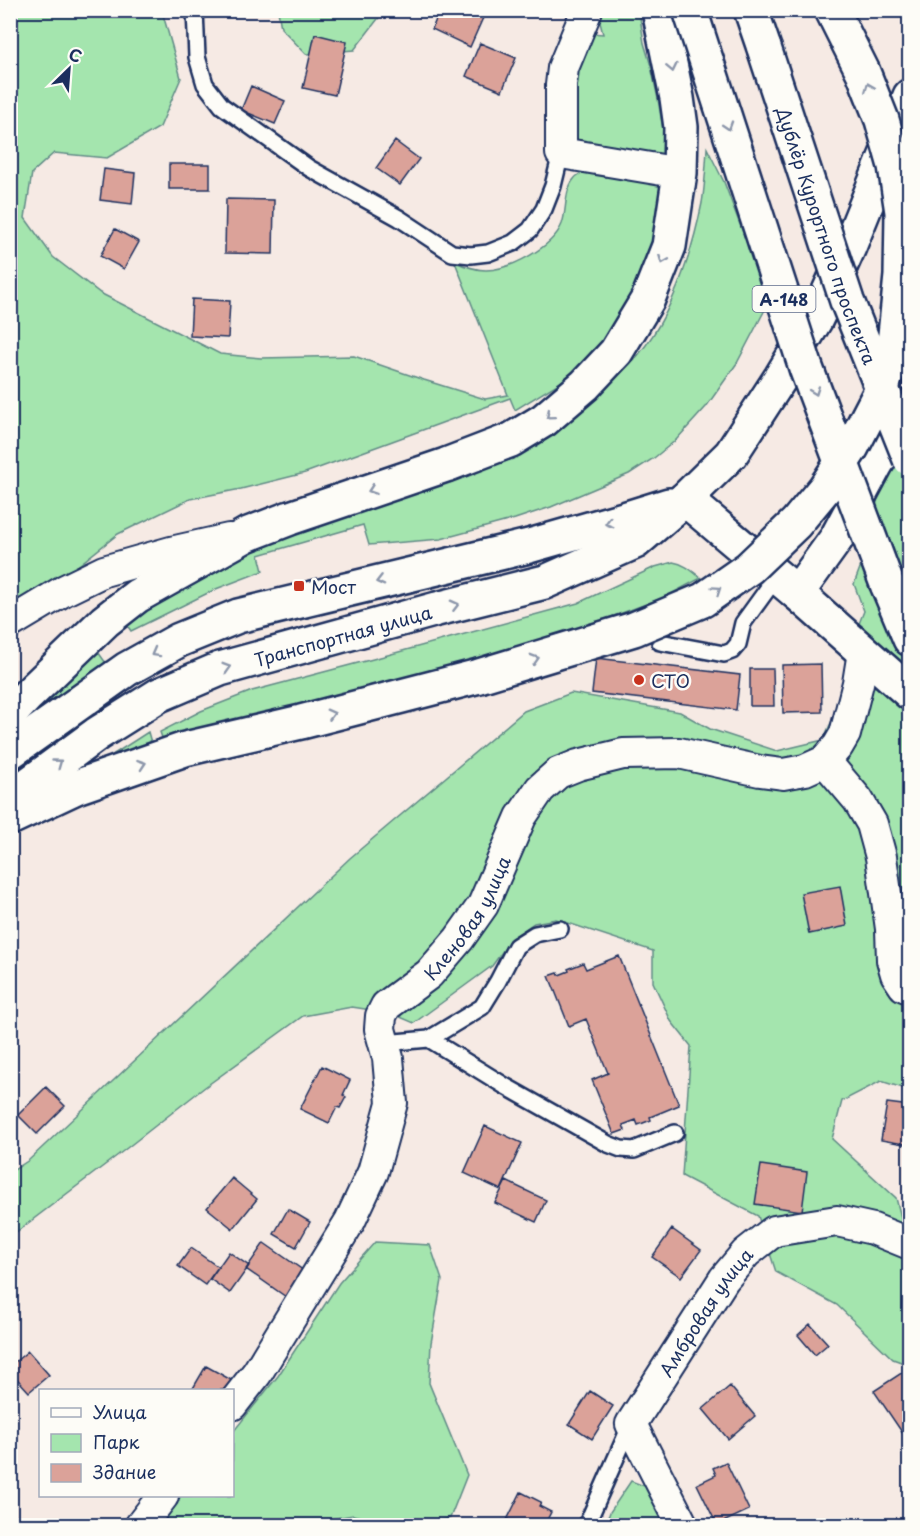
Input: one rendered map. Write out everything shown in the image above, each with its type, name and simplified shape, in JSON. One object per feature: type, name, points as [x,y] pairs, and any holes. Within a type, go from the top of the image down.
[{"type":"main road","points":[[10,714],[105,621],[137,596],[246,536],[290,518],[480,453],[511,440],[544,420],[585,385],[616,352],[648,299],[669,246],[680,173],[681,127],[659,10]]},
{"type":"main road","name":"А-148","points":[[690,10],[806,368],[909,639]]},
{"type":"main road","name":"Дублёр Курортного проспекта","points":[[751,10],[848,301],[909,459]]},
{"type":"main road","points":[[10,818],[76,787],[185,749],[479,676],[634,630],[703,600],[750,568],[796,523],[825,488],[852,447],[881,392],[890,363],[895,335],[901,276],[902,212],[895,166],[882,120],[863,72],[832,10]]},
{"type":"main road","name":"Транспортная улица","points":[[10,798],[97,734],[159,696],[220,669],[437,609],[545,582],[635,542],[685,499],[731,454],[781,376],[816,319],[849,247],[909,96]]},
{"type":"main road","points":[[787,585],[836,539],[909,406]]},
{"type":"main road","points":[[685,499],[909,693]]},
{"type":"main road","name":"Транспортная улица","points":[[10,752],[127,669],[179,640],[237,616],[529,546],[685,499]]},
{"type":"street","points":[[587,10],[563,68],[561,153],[680,173]]},
{"type":"street","points":[[10,623],[65,590],[104,571],[171,552],[246,536]]},
{"type":"street","points":[[863,652],[845,734],[825,761],[858,800],[872,824],[881,857],[891,928],[892,960],[896,974],[904,986],[909,988]]},
{"type":"street","name":"Кленовая улица","points":[[234,1402],[257,1373],[350,1221],[373,1172],[392,1103],[389,1067],[380,1029],[381,1016],[386,1006],[429,974],[459,939],[483,905],[521,817],[540,789],[558,773],[578,765],[623,754],[679,753],[783,774],[805,770],[825,761]]},
{"type":"street","name":"Амбровая улица","points":[[631,1424],[724,1279],[746,1253],[774,1231],[837,1221],[873,1229],[909,1244]]},
{"type":"street","points":[[631,1424],[683,1526]]},
{"type":"street","points":[[140,1526],[162,1497]]},
{"type":"lane","points":[[195,10],[197,57],[205,84],[222,106],[309,168],[399,218],[452,253],[471,255],[488,253],[513,243],[530,230],[544,209],[553,186],[561,153]]},
{"type":"lane","points":[[660,642],[724,654],[732,651],[738,644],[743,623],[787,585]]},
{"type":"lane","points":[[384,1043],[429,1039],[482,1007],[516,946],[535,934],[560,929]]},
{"type":"lane","points":[[429,1039],[505,1086],[608,1144],[621,1149],[634,1150],[675,1133]]},
{"type":"lane","points":[[586,1526],[631,1424]]},
{"type":"green space","points":[[11,11],[162,11],[181,78],[160,127],[107,158],[54,153],[32,173],[25,218],[53,257],[100,293],[220,354],[261,358],[354,356],[485,399],[508,395],[455,262],[474,269],[486,270],[507,266],[530,256],[557,233],[564,219],[567,195],[574,179],[586,172],[595,172],[574,147],[575,63],[590,33],[603,34],[597,11],[639,11],[666,149],[664,190],[655,252],[612,331],[564,380],[515,410],[510,398],[305,473],[190,499],[118,534],[11,619]]},
{"type":"green space","points":[[278,11],[384,11],[354,50],[306,54],[281,28]]},
{"type":"green space","points":[[707,148],[724,182],[769,302],[737,363],[706,407],[676,440],[629,474],[551,507],[515,519],[441,539],[369,545],[363,525],[259,555],[263,571],[216,589],[131,631],[120,615],[190,571],[614,378],[632,362],[661,322],[682,275],[702,203]]},
{"type":"green space","points":[[909,394],[909,1090],[881,1081],[842,1101],[832,1139],[896,1198],[909,1249],[909,1365],[893,1359],[837,1305],[776,1272],[758,1216],[682,1176],[691,1046],[671,1021],[653,982],[653,951],[556,919],[534,923],[512,938],[492,966],[414,1023],[391,1013],[352,1007],[303,1016],[205,1087],[11,1236],[11,1172],[29,1160],[350,858],[524,711],[571,693],[680,712],[710,729],[777,751],[823,740],[852,677],[850,646],[864,611],[854,584],[863,560],[867,532],[883,475]]},
{"type":"green space","points":[[673,562],[685,566],[701,578],[665,597],[576,630],[166,749],[160,732],[201,711],[252,691],[578,603],[655,567]]},
{"type":"green space","points":[[96,649],[108,666],[32,717],[30,715]]},
{"type":"green space","points":[[148,732],[154,753],[100,763]]},
{"type":"green space","points":[[375,1242],[430,1245],[442,1280],[431,1343],[429,1383],[467,1475],[450,1518],[411,1526],[393,1525],[353,1515],[320,1521],[318,1525],[157,1526],[180,1497],[234,1497],[234,1431],[278,1376],[339,1283]]},
{"type":"green space","points":[[631,1481],[655,1490],[669,1526],[605,1526],[610,1512]]},
{"type":"building","points":[[440,10],[486,11],[470,47],[432,29]]},
{"type":"building","points":[[315,34],[347,42],[335,95],[303,88]]},
{"type":"building","points":[[480,43],[516,58],[502,91],[466,76]]},
{"type":"building","points":[[251,86],[285,101],[275,124],[241,110]]},
{"type":"building","points":[[395,141],[419,159],[400,185],[376,168]]},
{"type":"building","points":[[169,164],[210,164],[210,189],[169,189]]},
{"type":"building","points":[[104,169],[135,173],[132,204],[100,200]]},
{"type":"building","points":[[226,199],[274,200],[273,254],[225,253]]},
{"type":"building","points":[[115,229],[139,242],[124,269],[100,256]]},
{"type":"building","points":[[192,299],[230,301],[228,338],[190,336]]},
{"type":"building","points":[[596,658],[740,675],[736,710],[592,693]]},
{"type":"building","points":[[821,664],[822,712],[783,713],[782,665]]},
{"type":"building","points":[[750,669],[773,669],[774,706],[750,706]]},
{"type":"building","points":[[840,886],[847,926],[809,934],[801,893]]},
{"type":"building","points":[[619,956],[679,1105],[650,1117],[651,1120],[638,1125],[636,1120],[623,1125],[625,1130],[614,1134],[592,1080],[608,1073],[586,1019],[569,1026],[549,976],[558,973],[559,975],[583,963],[586,969]]},
{"type":"building","points":[[322,1066],[350,1080],[343,1095],[346,1097],[340,1108],[337,1107],[329,1123],[300,1109]]},
{"type":"building","points":[[46,1087],[65,1106],[37,1134],[18,1115]]},
{"type":"building","points":[[887,1103],[910,1106],[910,1145],[881,1140]]},
{"type":"building","points":[[485,1126],[522,1143],[501,1190],[464,1173]]},
{"type":"building","points":[[761,1165],[807,1172],[802,1211],[755,1204]]},
{"type":"building","points":[[232,1178],[257,1199],[233,1229],[207,1208]]},
{"type":"building","points":[[506,1181],[546,1200],[536,1222],[495,1203]]},
{"type":"building","points":[[288,1209],[310,1222],[296,1247],[274,1234]]},
{"type":"building","points":[[672,1229],[701,1250],[681,1277],[652,1257]]},
{"type":"building","points":[[264,1243],[307,1273],[289,1299],[246,1269]]},
{"type":"building","points":[[191,1248],[218,1267],[205,1285],[178,1266]]},
{"type":"building","points":[[229,1252],[249,1266],[230,1293],[210,1279]]},
{"type":"building","points":[[810,1324],[828,1344],[815,1355],[798,1335]]},
{"type":"building","points":[[28,1351],[49,1375],[29,1392],[10,1371],[10,1366]]},
{"type":"building","points":[[206,1366],[233,1381],[228,1389],[193,1389]]},
{"type":"building","points":[[903,1372],[910,1382],[910,1444],[874,1391]]},
{"type":"building","points":[[730,1386],[755,1416],[728,1439],[703,1409]]},
{"type":"building","points":[[590,1391],[613,1406],[592,1439],[569,1424]]},
{"type":"building","points":[[726,1462],[749,1510],[717,1525],[697,1484],[716,1475],[713,1468]]},
{"type":"building","points":[[521,1492],[541,1502],[539,1506],[551,1512],[546,1522],[549,1526],[504,1526]]},
{"type":"place","name":"Мост","points":[[299,586]]},
{"type":"place","name":"СТО","points":[[639,680]]}]
